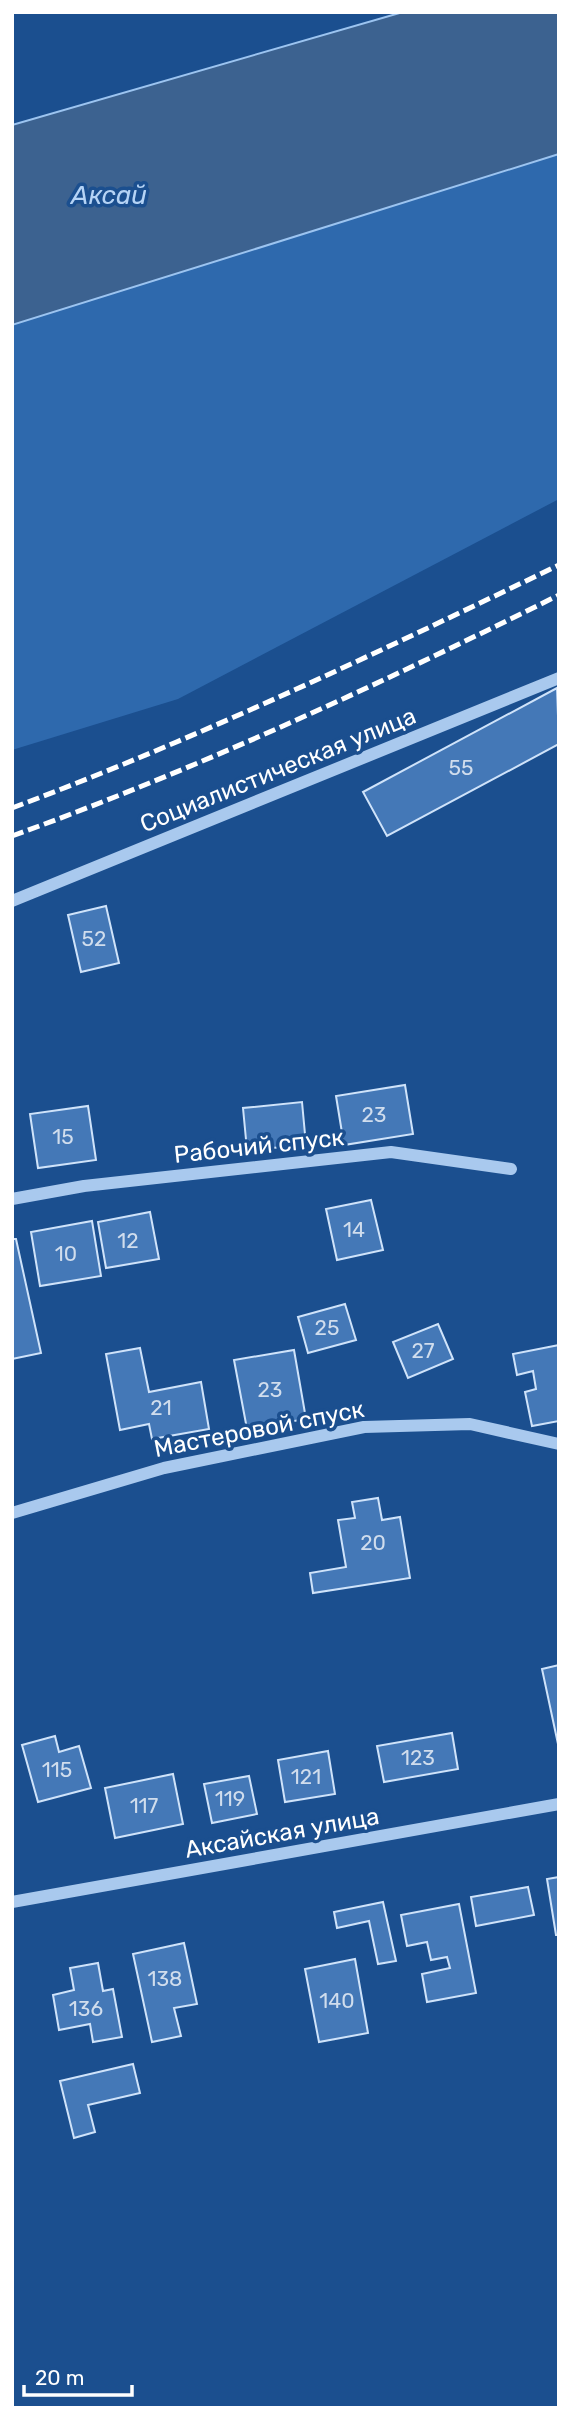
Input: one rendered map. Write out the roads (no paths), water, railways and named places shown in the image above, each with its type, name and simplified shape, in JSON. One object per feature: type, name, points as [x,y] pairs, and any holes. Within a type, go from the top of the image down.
[{"type":"street","name":"Социалистическая улица","points":[[12,901],[559,678]]},
{"type":"street","name":"Рабочий спуск","points":[[12,1199],[84,1186],[391,1152],[511,1170]]},
{"type":"street","name":"Мастеровой спуск","points":[[12,1513],[164,1468],[364,1427],[470,1424],[559,1444]]},
{"type":"street","name":"Аксайская улица","points":[[12,1902],[559,1804]]},
{"type":"water","name":"Аксай","points":[[403,12],[559,12],[559,154],[12,325],[12,125]]},
{"type":"railway","points":[[12,808],[220,723],[356,662],[559,565]]},
{"type":"railway","points":[[12,836],[152,782],[289,723],[559,595]]}]
